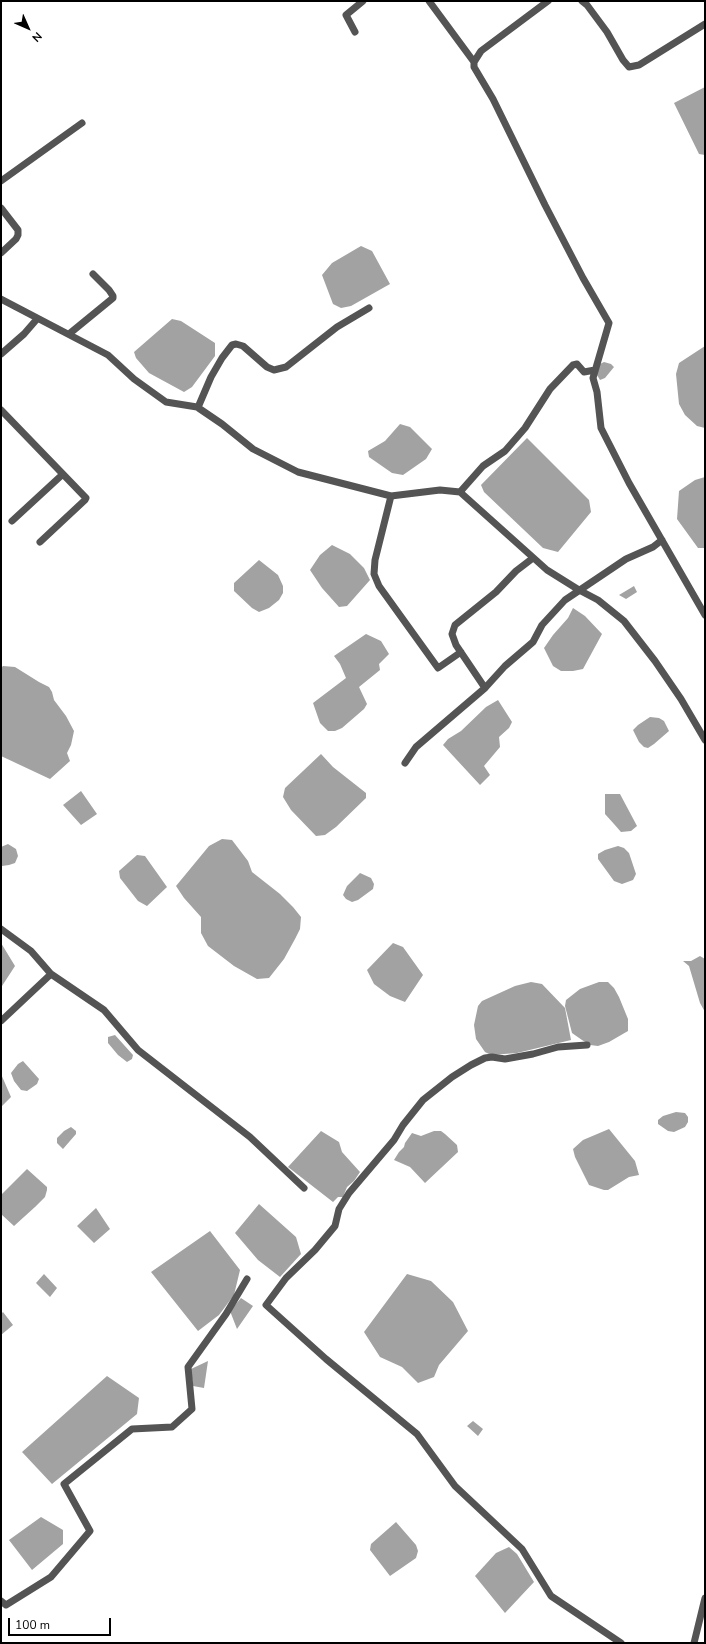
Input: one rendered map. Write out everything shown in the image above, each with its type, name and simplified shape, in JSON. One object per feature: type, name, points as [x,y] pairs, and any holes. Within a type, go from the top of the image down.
[{"type":"street","points":[[355,32],[346,15],[363,1]]},
{"type":"street","points":[[429,1],[474,62],[474,67],[493,99],[548,212],[609,323],[593,378],[597,392],[601,428],[629,482],[705,615]]},
{"type":"street","points":[[474,62],[481,51],[548,1]]},
{"type":"street","points":[[582,1],[587,5],[607,32],[623,60],[629,67],[639,65],[705,24]]},
{"type":"street","points":[[1,181],[82,123]]},
{"type":"street","points":[[1,208],[18,230],[18,235],[16,239],[1,253]]},
{"type":"street","points":[[69,334],[113,298],[109,290],[93,274]]},
{"type":"street","points":[[1,299],[108,355],[134,379],[166,402],[196,407],[222,424],[253,449],[298,472],[391,496],[440,490],[460,492],[547,570],[598,600],[624,621],[655,661],[705,736]]},
{"type":"street","points":[[196,407],[199,405],[211,377],[222,358],[232,345],[236,344],[243,346],[267,367],[274,370],[286,367],[337,327],[369,308]]},
{"type":"street","points":[[1,354],[24,334],[37,319]]},
{"type":"street","points":[[460,492],[483,466],[505,451],[525,428],[550,389],[573,365],[577,364],[584,372],[595,370]]},
{"type":"street","points":[[1,410],[86,498],[40,542]]},
{"type":"street","points":[[12,521],[63,474]]},
{"type":"street","points":[[391,496],[375,560],[374,574],[379,586],[438,668],[461,652]]},
{"type":"street","points":[[405,763],[416,747],[484,688],[505,666],[533,642],[542,625],[565,600],[626,559],[653,547],[662,540]]},
{"type":"street","points":[[484,688],[456,645],[452,634],[455,626],[496,592],[516,571],[533,558]]},
{"type":"street","points":[[1,929],[31,951],[51,974],[104,1010],[138,1050],[250,1136],[304,1188]]},
{"type":"street","points":[[1,1021],[51,974]]},
{"type":"street","points":[[587,1045],[558,1046],[533,1054],[505,1059],[492,1057],[485,1058],[452,1077],[423,1100],[403,1125],[394,1140],[349,1193],[339,1209],[335,1226],[315,1250],[286,1278],[266,1305],[326,1359],[417,1434],[454,1486],[522,1549],[551,1596],[621,1643]]},
{"type":"street","points":[[1,1601],[6,1604],[51,1577],[90,1531],[64,1484],[132,1429],[172,1427],[192,1409],[188,1367],[226,1314],[247,1279]]},
{"type":"street","points":[[694,1643],[705,1598]]},
{"type":"shaded area","points":[[705,87],[705,155],[699,154],[674,103]]},
{"type":"shaded area","points":[[361,246],[372,251],[390,284],[351,306],[341,308],[333,304],[322,275],[332,263]]},
{"type":"shaded area","points":[[172,319],[181,321],[215,343],[215,356],[192,387],[184,392],[149,373],[136,358],[134,352]]},
{"type":"shaded area","points":[[705,346],[705,428],[697,426],[685,415],[679,404],[676,374],[679,363]]},
{"type":"shaded area","points":[[604,362],[611,364],[614,367],[605,378],[600,380],[597,375],[600,364]]},
{"type":"shaded area","points":[[400,424],[410,427],[432,449],[426,459],[403,475],[392,473],[369,457],[368,451],[385,441]]},
{"type":"shaded area","points":[[527,438],[589,500],[591,512],[558,552],[543,548],[484,492],[481,485]]},
{"type":"shaded area","points":[[705,477],[705,548],[698,548],[677,519],[679,491],[695,480]]},
{"type":"shaded area","points":[[332,545],[350,554],[364,568],[370,580],[347,606],[339,607],[322,588],[310,570],[320,555]]},
{"type":"shaded area","points":[[259,560],[278,575],[283,586],[283,593],[279,600],[269,608],[259,612],[252,608],[234,591],[234,583]]},
{"type":"shaded area","points":[[634,586],[637,592],[626,599],[619,595]]},
{"type":"shaded area","points":[[573,608],[585,616],[602,634],[583,669],[561,671],[553,666],[544,648],[568,618]]},
{"type":"shaded area","points":[[366,634],[381,641],[389,654],[379,664],[380,670],[359,687],[367,704],[364,709],[342,728],[335,731],[328,731],[320,723],[313,703],[346,678],[340,664],[334,656]]},
{"type":"shaded area","points":[[3,666],[15,667],[49,687],[54,700],[66,716],[74,731],[71,745],[67,753],[70,761],[50,779],[1,756],[1,668]]},
{"type":"shaded area","points":[[498,700],[512,722],[509,728],[499,737],[500,747],[484,766],[490,775],[480,785],[443,745],[448,739],[461,731],[486,707]]},
{"type":"shaded area","points":[[650,717],[659,718],[664,721],[669,731],[648,748],[644,747],[639,742],[633,730]]},
{"type":"shaded area","points":[[321,754],[333,767],[366,793],[366,798],[336,827],[325,835],[316,836],[291,810],[283,797],[285,788]]},
{"type":"shaded area","points":[[81,791],[97,814],[81,825],[63,805]]},
{"type":"shaded area","points":[[605,794],[620,794],[637,826],[631,831],[621,832],[605,814]]},
{"type":"shaded area","points":[[222,839],[232,840],[248,861],[252,872],[280,894],[301,917],[300,929],[295,939],[284,959],[269,978],[257,979],[234,966],[208,946],[201,933],[201,917],[184,898],[176,886],[209,846]]},
{"type":"shaded area","points":[[8,844],[16,849],[18,856],[15,863],[2,866],[1,847]]},
{"type":"shaded area","points":[[618,846],[624,848],[629,853],[636,874],[633,880],[622,884],[614,881],[598,859],[598,854]]},
{"type":"shaded area","points":[[137,855],[145,856],[167,887],[147,906],[138,901],[120,878],[119,871]]},
{"type":"shaded area","points":[[360,873],[371,878],[374,884],[373,889],[358,900],[352,902],[346,899],[343,895],[347,886]]},
{"type":"shaded area","points":[[1,943],[15,966],[2,986],[1,985]]},
{"type":"shaded area","points":[[393,943],[403,947],[423,975],[405,1002],[390,996],[374,984],[367,970]]},
{"type":"shaded area","points":[[700,956],[705,959],[705,1012],[700,1003],[689,966],[683,961],[691,961]]},
{"type":"shaded area","points":[[531,982],[542,984],[565,1008],[571,1040],[517,1053],[491,1055],[485,1052],[476,1039],[474,1025],[478,1006],[482,1001],[515,986]]},
{"type":"shaded area","points":[[599,982],[608,982],[614,988],[628,1019],[628,1031],[609,1042],[598,1046],[590,1045],[572,1033],[565,1006],[566,1000],[580,989]]},
{"type":"shaded area","points":[[115,1035],[133,1055],[132,1059],[127,1062],[118,1055],[108,1043],[108,1037]]},
{"type":"shaded area","points":[[23,1061],[39,1079],[37,1084],[27,1091],[21,1090],[14,1081],[11,1073],[18,1064]]},
{"type":"shaded area","points":[[1,1074],[11,1097],[1,1107]]},
{"type":"shaded area","points":[[676,1112],[685,1113],[688,1117],[688,1122],[685,1127],[674,1132],[668,1131],[658,1124],[658,1120],[663,1116]]},
{"type":"shaded area","points":[[71,1127],[76,1131],[76,1134],[63,1149],[57,1143],[57,1138]]},
{"type":"shaded area","points":[[609,1129],[635,1161],[639,1175],[629,1177],[608,1190],[604,1190],[589,1185],[575,1157],[573,1149],[583,1140]]},
{"type":"shaded area","points":[[321,1131],[339,1142],[342,1152],[360,1172],[354,1181],[347,1187],[343,1197],[338,1197],[333,1202],[288,1167]]},
{"type":"shaded area","points":[[434,1131],[441,1131],[445,1134],[457,1145],[458,1152],[425,1183],[410,1167],[394,1160],[412,1133],[421,1136]]},
{"type":"shaded area","points":[[27,1169],[47,1187],[47,1190],[45,1197],[14,1226],[1,1214],[1,1195]]},
{"type":"shaded area","points":[[259,1204],[296,1237],[301,1254],[280,1277],[258,1260],[235,1233]]},
{"type":"shaded area","points":[[96,1208],[110,1229],[94,1243],[77,1226]]},
{"type":"shaded area","points":[[210,1231],[240,1270],[234,1295],[219,1315],[198,1331],[151,1272]]},
{"type":"shaded area","points":[[44,1274],[57,1288],[50,1297],[36,1283]]},
{"type":"shaded area","points":[[407,1274],[431,1281],[453,1302],[468,1331],[439,1365],[434,1377],[418,1383],[402,1367],[380,1357],[364,1332]]},
{"type":"shaded area","points":[[241,1298],[253,1306],[237,1329],[230,1311]]},
{"type":"shaded area","points":[[3,1312],[13,1325],[1,1335],[1,1314]]},
{"type":"shaded area","points":[[208,1361],[204,1388],[193,1386],[191,1369]]},
{"type":"shaded area","points":[[107,1376],[139,1398],[137,1414],[52,1484],[22,1452]]},
{"type":"shaded area","points":[[473,1421],[483,1429],[478,1436],[467,1426]]},
{"type":"shaded area","points":[[41,1517],[63,1530],[63,1544],[32,1570],[9,1540]]},
{"type":"shaded area","points":[[396,1522],[416,1545],[418,1551],[416,1558],[390,1576],[370,1550],[371,1544]]},
{"type":"shaded area","points":[[509,1547],[517,1554],[534,1582],[505,1613],[475,1576],[496,1553]]}]
